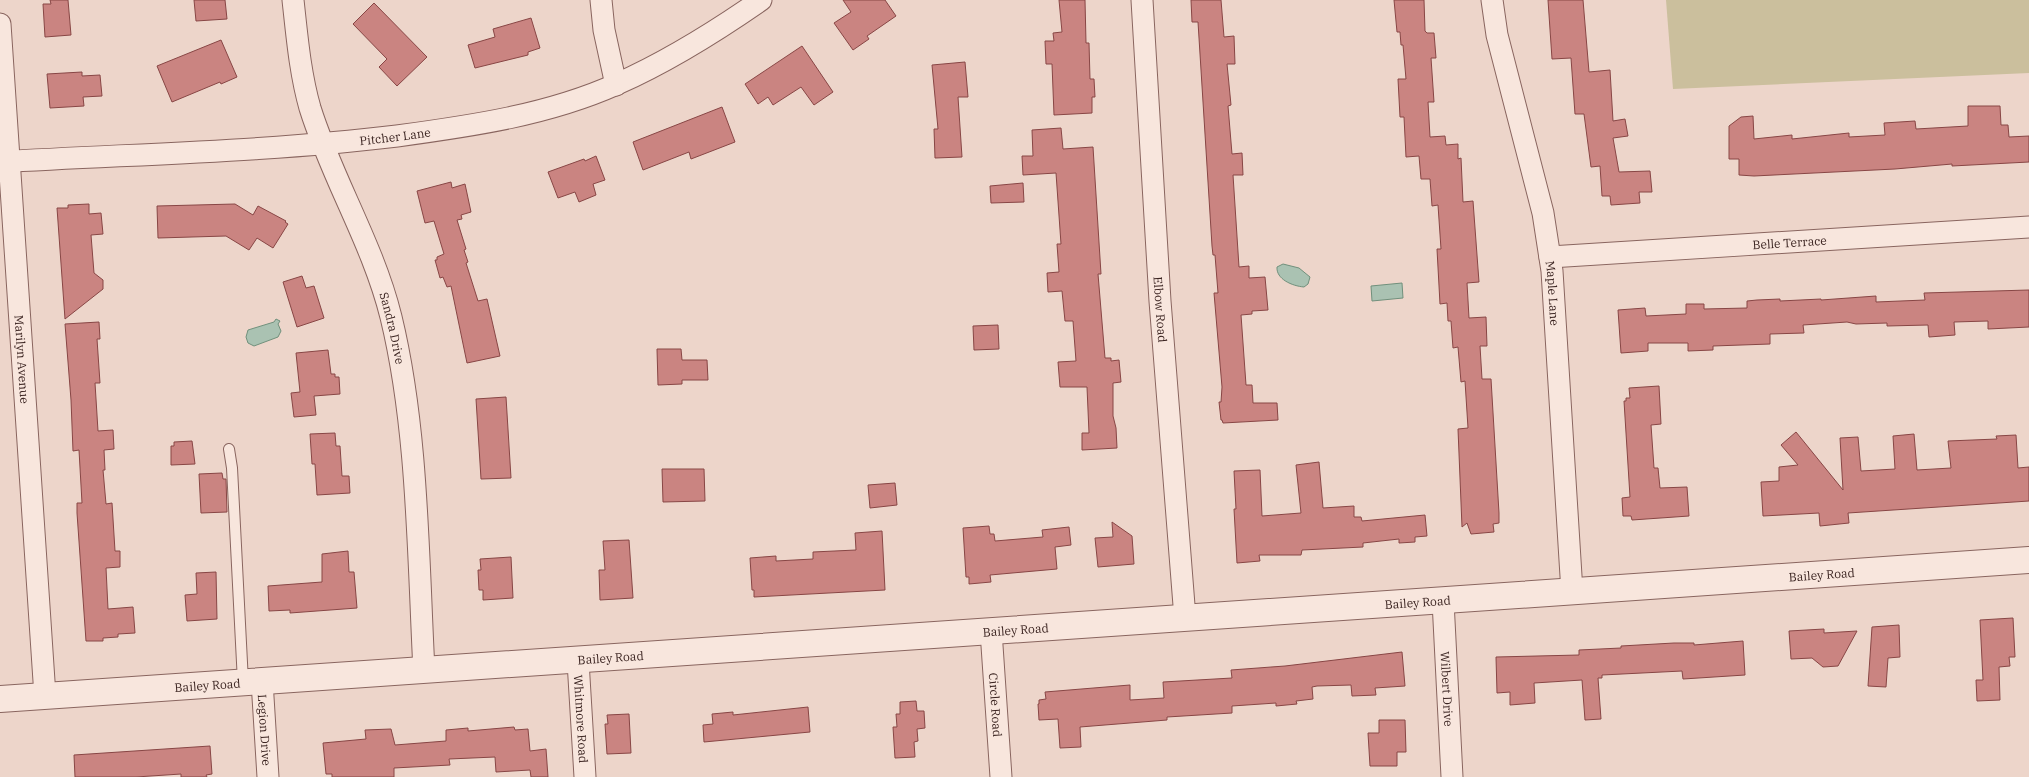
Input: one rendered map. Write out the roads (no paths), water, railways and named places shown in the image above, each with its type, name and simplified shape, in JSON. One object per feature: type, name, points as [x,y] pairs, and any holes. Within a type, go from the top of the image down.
[{"type":"street","name":"Sandra Drive","points":[[293,0],[301,67],[310,108],[362,233],[390,314],[402,369],[414,480],[424,671]]},
{"type":"street","points":[[601,0],[604,30],[616,85]]},
{"type":"street","name":"Pitcher Lane","points":[[4,162],[324,145],[446,130],[491,122],[552,107],[616,85],[681,53],[714,33],[761,0]]},
{"type":"street","name":"Elbow Road","points":[[1142,0],[1160,301],[1185,618]]},
{"type":"street","name":"Maple Lane","points":[[1492,0],[1496,35],[1542,214],[1550,256],[1572,592]]},
{"type":"street","name":"Marilyn Avenue","points":[[0,24],[4,162],[44,696]]},
{"type":"street","name":"Belle Terrace","points":[[1550,256],[2029,227]]},
{"type":"street","name":"Bailey Road","points":[[0,699],[2029,560]]},
{"type":"street","name":"Wilbert Drive","points":[[1443,601],[1452,777]]},
{"type":"street","name":"Circle Road","points":[[991,631],[1001,777]]},
{"type":"street","name":"Whitmore Road","points":[[578,660],[585,777]]},
{"type":"street","name":"Legion Drive","points":[[253,682],[268,777]]},
{"type":"lane","points":[[229,449],[253,682]]}]
